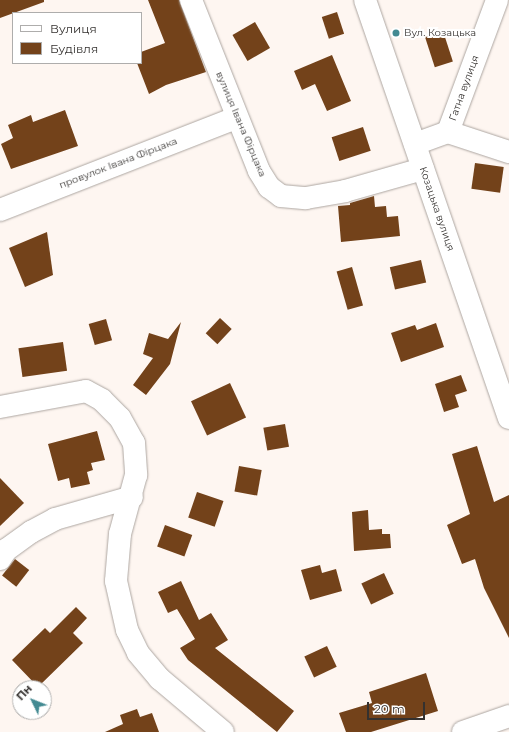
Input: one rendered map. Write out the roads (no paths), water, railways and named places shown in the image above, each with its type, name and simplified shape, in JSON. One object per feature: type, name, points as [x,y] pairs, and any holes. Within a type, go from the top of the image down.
[{"type":"street","name":"вулиця Івана Фірцака","points":[[191,0],[236,118],[259,170],[269,187],[281,196],[306,198],[345,191],[423,169]]},
{"type":"street","name":"Козацька вулиця","points":[[365,0],[423,169],[503,380],[509,418]]},
{"type":"street","name":"Гатна вулиця","points":[[448,132],[497,0]]},
{"type":"street","name":"провулок Івана Фірцака","points":[[0,210],[236,118]]},
{"type":"street","points":[[415,144],[448,132],[509,152]]},
{"type":"street","points":[[0,407],[86,392],[102,400],[120,418],[134,444],[136,475],[132,497],[120,534],[116,580],[127,630],[138,653],[160,679],[222,732]]},
{"type":"street","points":[[0,558],[6,550],[31,532],[55,519],[132,497]]},
{"type":"street","points":[[462,732],[509,716]]},
{"type":"place","name":"Вул. Козацька","points":[[396,33]]}]
